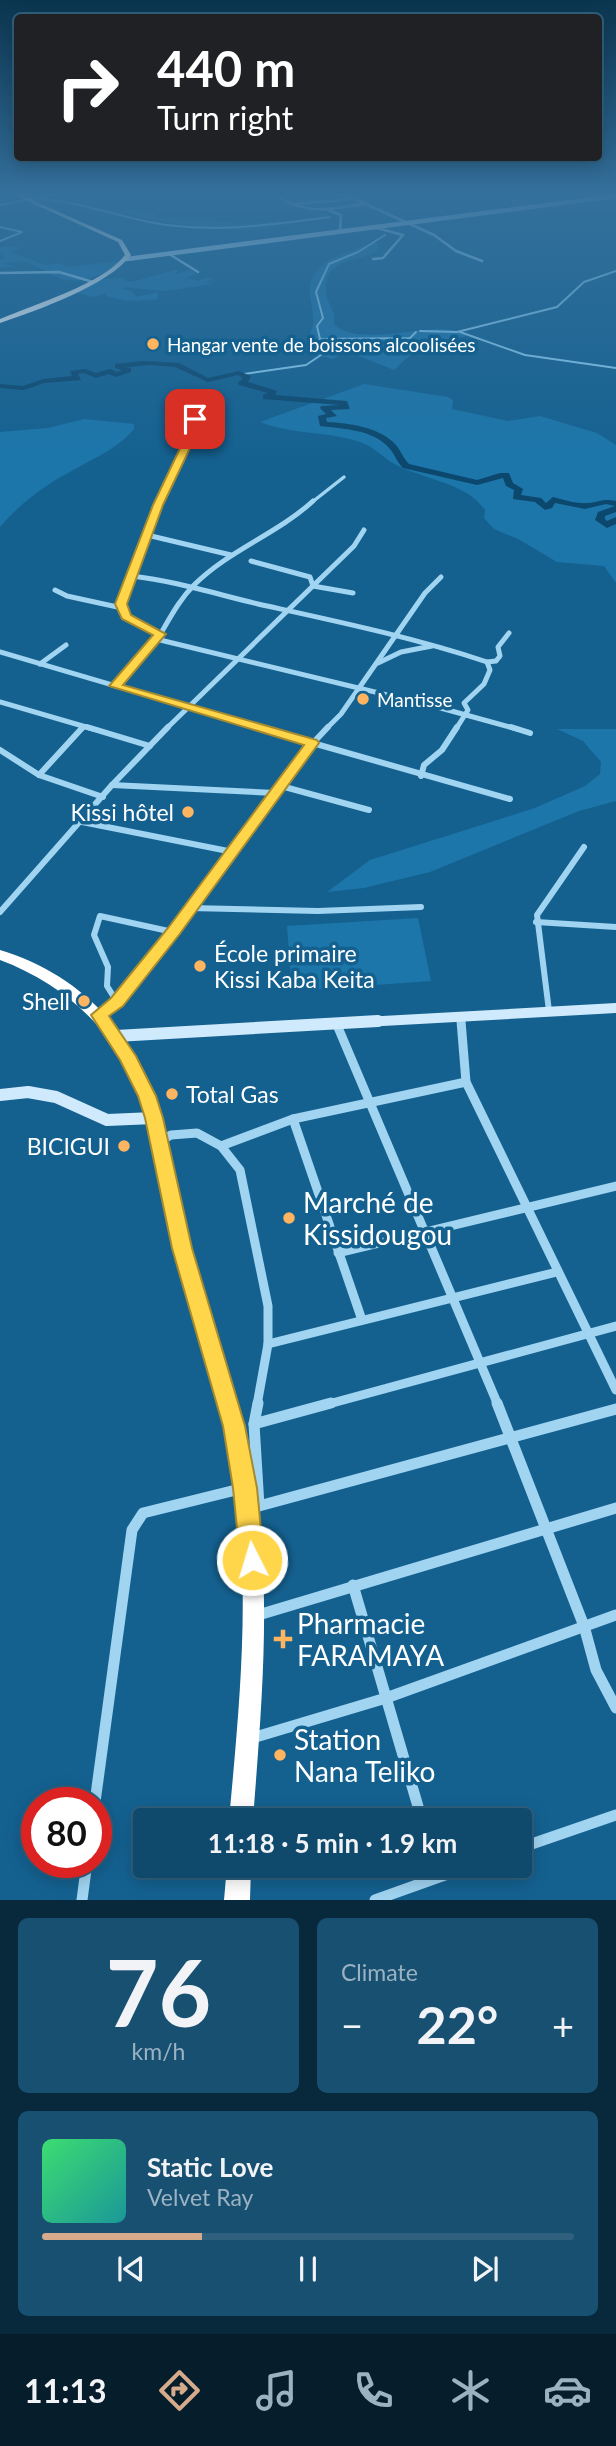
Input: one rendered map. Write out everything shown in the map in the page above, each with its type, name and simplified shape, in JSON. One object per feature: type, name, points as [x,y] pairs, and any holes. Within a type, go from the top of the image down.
[{"type":"highway","points":[[0,321],[91,283]]},
{"type":"highway","points":[[0,955],[53,979],[99,1015],[116,1036],[147,1096],[154,1118],[182,1248],[234,1426],[245,1488],[253,1507],[255,1616],[249,1739],[242,1808]]},
{"type":"highway","points":[[237,1900],[238,1878]]},
{"type":"street","points":[[195,419],[132,576],[122,608],[126,617],[158,636],[238,661],[359,687],[530,733]]},
{"type":"street","points":[[115,686],[158,636],[172,612],[192,588],[230,555],[296,517],[344,477]]},
{"type":"street","points":[[0,912],[112,785],[354,546],[364,530]]},
{"type":"street","points":[[147,535],[230,555]]},
{"type":"street","points":[[251,561],[310,577],[313,586]]},
{"type":"street","points":[[132,576],[164,580],[398,636],[487,662],[496,661],[500,656],[498,647],[509,633]]},
{"type":"street","points":[[99,1015],[117,1002],[173,932],[313,743],[341,714],[398,636],[425,593],[441,577]]},
{"type":"street","points":[[313,586],[353,593]]},
{"type":"street","points":[[55,590],[67,596],[122,608]]},
{"type":"street","points":[[40,664],[66,645]]},
{"type":"street","points":[[376,664],[401,652],[436,646]]},
{"type":"street","points":[[0,652],[421,776],[510,799]]},
{"type":"street","points":[[421,776],[424,765],[442,750],[468,710],[464,704],[484,684],[490,670],[487,662]]},
{"type":"street","points":[[0,702],[150,746]]},
{"type":"street","points":[[39,775],[82,727]]},
{"type":"street","points":[[0,750],[39,775],[103,796]]},
{"type":"street","points":[[112,785],[275,793]]},
{"type":"street","points":[[281,786],[369,810]]},
{"type":"street","points":[[82,822],[233,852]]},
{"type":"street","points":[[549,1011],[537,915],[584,847]]},
{"type":"street","points":[[190,908],[318,911],[421,907]]},
{"type":"street","points":[[117,1002],[107,986],[108,967],[94,935],[100,916],[173,932]]},
{"type":"street","points":[[536,922],[616,927]]},
{"type":"street","points":[[116,1036],[616,1008]]},
{"type":"street","points":[[461,1018],[466,1082],[616,1390]]},
{"type":"street","points":[[337,1025],[513,1439],[545,1530],[584,1626],[596,1670],[616,1708]]},
{"type":"street","points":[[221,1146],[293,1119],[466,1082]]},
{"type":"street","points":[[0,1096],[29,1093],[56,1097],[107,1120],[154,1118]]},
{"type":"street","points":[[293,1119],[362,1320]]},
{"type":"street","points":[[159,1142],[172,1135],[197,1133],[221,1146],[240,1170],[268,1306],[268,1344],[254,1424],[253,1507],[513,1439],[616,1409]]},
{"type":"street","points":[[338,1253],[616,1186]]},
{"type":"street","points":[[268,1344],[558,1272]]},
{"type":"street","points":[[254,1424],[616,1326]]},
{"type":"street","points":[[97,1787],[132,1530],[143,1513],[245,1488]]},
{"type":"street","points":[[255,1616],[616,1508]]},
{"type":"street","points":[[353,1585],[418,1808]]},
{"type":"street","points":[[249,1739],[386,1698],[616,1615]]},
{"type":"street","points":[[532,1844],[616,1815]]},
{"type":"street","points":[[82,1900],[85,1878]]},
{"type":"street","points":[[375,1900],[422,1878]]},
{"type":"shaded area","points":[[94,283],[213,284],[164,291],[123,289],[132,291],[136,297],[158,292],[158,299],[145,300],[118,299],[106,296],[107,293],[93,297],[72,291]]},
{"type":"shaded area","points":[[311,283],[326,283],[334,324],[343,330],[368,335],[437,329],[470,334],[423,343],[394,370],[352,353],[345,352],[333,359],[288,347],[307,342],[310,334],[313,319]]},
{"type":"shaded area","points":[[364,384],[448,397],[453,400],[452,409],[508,421],[540,416],[597,433],[616,445],[616,583],[604,566],[557,562],[518,539],[494,529],[484,518],[485,510],[466,493],[403,468],[364,444],[260,422]]},
{"type":"shaded area","points":[[84,419],[134,424],[134,429],[114,447],[36,494],[0,527],[0,432],[48,428]]},
{"type":"shaded area","points":[[557,729],[616,729],[616,801],[579,811],[430,872],[364,888],[327,892],[370,860],[535,808],[585,786],[600,774],[601,762],[583,741]]},
{"type":"shaded area","points":[[418,918],[431,981],[292,991],[287,926]]},
{"type":"waterway","points":[[320,283],[316,292],[323,318],[317,326],[320,339]]},
{"type":"waterway","points":[[420,331],[457,332],[557,307],[583,283]]},
{"type":"waterway","points":[[320,339],[410,338],[416,332]]},
{"type":"waterway","points":[[460,332],[525,355],[616,368]]},
{"type":"waterway","points":[[244,374],[306,365],[327,351],[315,344],[320,339]]},
{"type":"waterway","points":[[0,386],[24,388],[43,381],[78,378],[73,373],[85,371],[96,376],[110,371],[116,375],[128,370],[118,366],[143,363],[176,365],[208,380],[239,373],[248,378],[242,383],[274,393],[266,397],[344,403],[347,407],[324,408],[333,416],[322,416],[323,424],[340,425],[376,435],[393,447],[406,466],[477,482],[506,475],[509,484],[519,489],[516,497],[538,500],[545,507],[553,500],[579,506],[592,506],[605,501],[616,504]]},
{"type":"waterway","points":[[616,509],[601,514],[600,520],[607,525],[616,520]]},
{"type":"place","name":"Hangar vente de boissons alcoolisées","points":[[153,344]]},
{"type":"place","name":"Mantisse","points":[[363,699]]},
{"type":"place","name":"Kissi hôtel","points":[[188,812]]},
{"type":"place","name":"École primaire Kissi Kaba Keita","points":[[200,966]]},
{"type":"place","name":"Shell","points":[[84,1001]]},
{"type":"place","name":"Total Gas","points":[[172,1094]]},
{"type":"place","name":"BICIGUI","points":[[124,1146]]},
{"type":"place","name":"Marché de Kissidougou","points":[[289,1218]]},
{"type":"place","name":"Pharmacie FARAMAYA","points":[[283,1639]]},
{"type":"place","name":"Station Nana Teliko","points":[[280,1755]]},
{"type":"route","points":[[195,419],[187,444],[158,505],[121,604],[126,617],[160,634],[115,686],[313,743],[173,932],[117,1002],[99,1015],[116,1036],[127,1056],[147,1096],[154,1118],[182,1248],[234,1426],[245,1488],[252,1560]]}]
